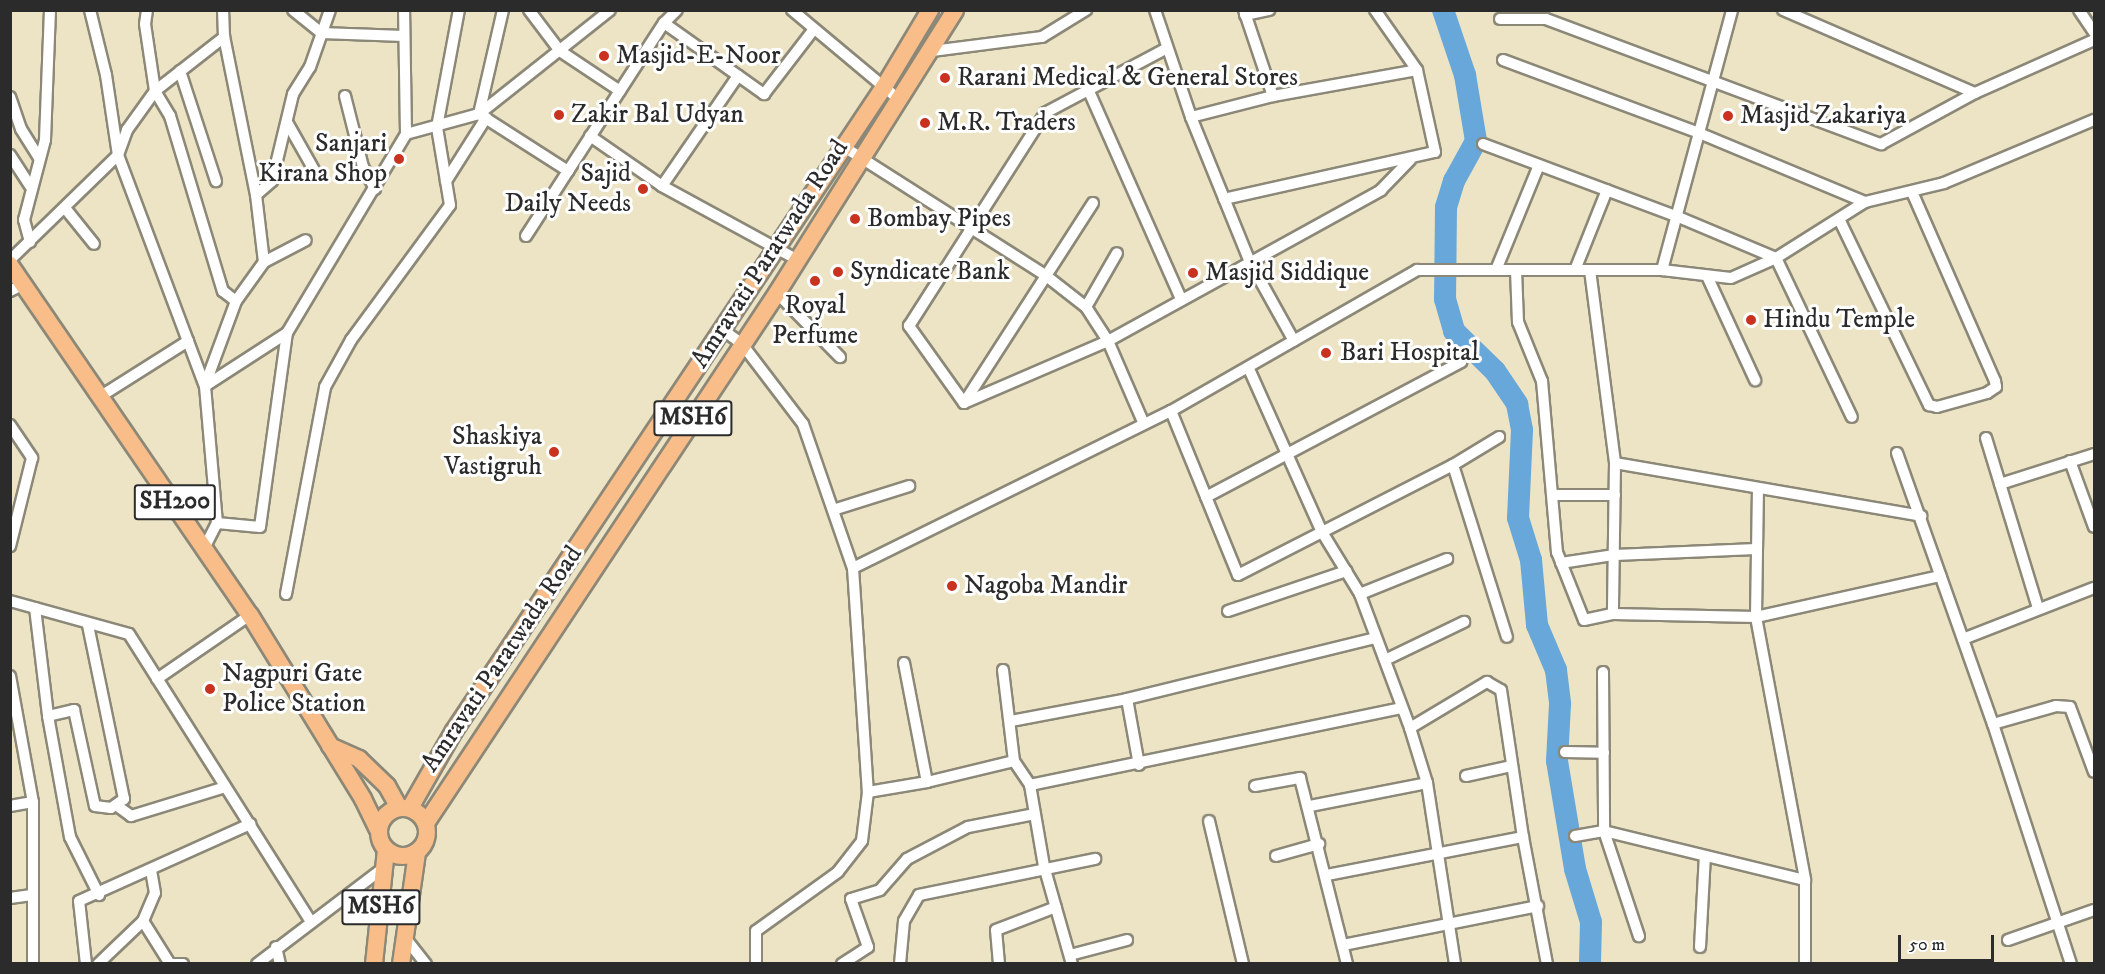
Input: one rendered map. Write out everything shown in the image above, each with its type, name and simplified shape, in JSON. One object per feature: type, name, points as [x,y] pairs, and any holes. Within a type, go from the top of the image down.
[{"type":"main road","name":"Amravati Paratwada Road","points":[[405,808],[884,87],[930,10]]},
{"type":"main road","name":"Amravati Paratwada Road","points":[[426,823],[798,260],[901,101],[955,10]]},
{"type":"main road","name":"SH200","points":[[10,265],[17,287],[101,396],[250,615],[378,830]]},
{"type":"main road","points":[[330,746],[359,759],[387,786],[405,808],[426,823],[424,845],[417,853],[386,858],[378,830],[389,812],[405,808]]},
{"type":"main road","name":"MSH6","points":[[401,963],[407,940],[417,853]]},
{"type":"main road","name":"MSH6","points":[[374,963],[386,858]]},
{"type":"street","points":[[30,242],[24,220],[30,186],[45,140],[50,10]]},
{"type":"street","points":[[90,10],[106,75],[118,155],[205,386],[217,523],[205,547]]},
{"type":"street","points":[[140,10],[145,24],[155,91],[170,116],[223,291],[236,301]]},
{"type":"street","points":[[145,24],[147,10]]},
{"type":"street","points":[[293,10],[321,33],[404,36]]},
{"type":"street","points":[[256,195],[272,181],[288,124],[293,94],[309,67],[330,10]]},
{"type":"street","points":[[217,523],[260,527],[287,333],[406,134],[404,10]]},
{"type":"street","points":[[286,594],[325,387],[351,340],[450,205],[437,127],[459,10]]},
{"type":"street","points":[[446,181],[482,116],[503,10]]},
{"type":"street","points":[[529,10],[560,51],[620,91]]},
{"type":"street","points":[[406,134],[482,116],[610,10]]},
{"type":"street","points":[[526,236],[663,23],[677,10]]},
{"type":"street","points":[[792,10],[901,101]]},
{"type":"street","points":[[932,51],[1042,37],[1074,15],[1086,10]]},
{"type":"street","points":[[1155,10],[1191,117],[1250,262],[1294,341]]},
{"type":"street","points":[[1269,10],[1245,13],[1273,96]]},
{"type":"street","points":[[1224,199],[1410,160],[1435,152],[1417,70],[1375,10]]},
{"type":"street","points":[[1497,15],[1516,10]]},
{"type":"street","points":[[1662,270],[1732,10]]},
{"type":"street","points":[[1783,10],[1815,21],[1975,93]]},
{"type":"street","points":[[1815,21],[1820,10]]},
{"type":"street","points":[[2079,10],[2094,32]]},
{"type":"street","points":[[224,12],[224,36],[256,195],[264,262]]},
{"type":"street","points":[[1497,15],[1546,19],[1881,144],[1975,93],[2094,40]]},
{"type":"street","points":[[663,23],[764,94],[814,29]]},
{"type":"street","points":[[10,260],[118,155],[127,130],[155,91],[224,36]]},
{"type":"street","points":[[964,403],[909,326],[1045,113],[1167,48]]},
{"type":"street","points":[[1503,60],[1699,133],[1865,202]]},
{"type":"street","points":[[1191,117],[1273,96],[1417,70]]},
{"type":"street","points":[[180,71],[216,181]]},
{"type":"street","points":[[662,186],[738,76]]},
{"type":"street","points":[[1088,89],[1181,299]]},
{"type":"street","points":[[345,96],[363,167],[375,189]]},
{"type":"street","points":[[10,97],[21,129],[39,158]]},
{"type":"street","points":[[482,116],[568,171]]},
{"type":"street","points":[[853,568],[1171,411],[1249,369],[1417,270],[1428,267],[1496,270],[1662,270],[1731,278],[1776,258],[1865,202],[1944,183],[2094,120]]},
{"type":"street","points":[[288,124],[314,170]]},
{"type":"street","points":[[590,136],[662,186],[798,260]]},
{"type":"street","points":[[1483,144],[1676,216],[1776,258],[1852,417]]},
{"type":"street","points":[[844,147],[1045,275],[1086,307],[1108,341],[1144,423]]},
{"type":"street","points":[[10,155],[30,186]]},
{"type":"street","points":[[964,403],[1108,341],[1382,190],[1410,160]]},
{"type":"street","points":[[1496,270],[1539,165]]},
{"type":"street","points":[[1575,270],[1607,190]]},
{"type":"street","points":[[1839,219],[1929,405],[1937,407],[1988,393],[1996,387],[1995,381],[1912,192]]},
{"type":"street","points":[[964,403],[1093,203]]},
{"type":"street","points":[[65,208],[94,244]]},
{"type":"street","points":[[205,386],[236,301],[264,262],[306,240]]},
{"type":"street","points":[[1086,307],[1117,254]]},
{"type":"street","points":[[1516,270],[1520,327],[1542,381],[1554,495],[1557,552],[1584,620],[1613,614],[1756,617],[1940,576]]},
{"type":"street","points":[[1590,270],[1599,324],[1615,463],[1613,614]]},
{"type":"street","points":[[1707,276],[1755,380]]},
{"type":"street","points":[[777,292],[840,357]]},
{"type":"street","points":[[723,330],[742,344],[803,424],[853,568],[868,792],[862,840],[838,872],[756,931],[756,963]]},
{"type":"street","points":[[205,386],[287,333]]},
{"type":"street","points":[[101,396],[188,341]]},
{"type":"street","points":[[1206,497],[1461,363]]},
{"type":"street","points":[[1249,369],[1322,531],[1360,594],[1410,728],[1427,783],[1455,963]]},
{"type":"street","points":[[1171,411],[1238,574],[1453,465],[1499,437]]},
{"type":"street","points":[[10,425],[32,458],[11,545]]},
{"type":"street","points":[[1986,438],[2038,608]]},
{"type":"street","points":[[1897,453],[1993,724],[2060,922],[2071,963]]},
{"type":"street","points":[[2000,484],[2094,454]]},
{"type":"street","points":[[2070,461],[2094,527]]},
{"type":"street","points":[[1615,463],[1921,516]]},
{"type":"street","points":[[1453,465],[1507,637]]},
{"type":"street","points":[[833,510],[909,486]]},
{"type":"street","points":[[1758,488],[1756,617],[1805,880],[1805,963]]},
{"type":"street","points":[[1554,495],[1615,495]]},
{"type":"street","points":[[1561,563],[1614,555],[1757,549]]},
{"type":"street","points":[[1360,594],[1447,559]]},
{"type":"street","points":[[1228,611],[1346,571]]},
{"type":"street","points":[[1963,639],[2094,588]]},
{"type":"street","points":[[10,601],[88,625],[129,634],[310,920]]},
{"type":"street","points":[[35,608],[48,716],[70,837],[99,895]]},
{"type":"street","points":[[157,679],[250,615]]},
{"type":"street","points":[[1385,660],[1464,622]]},
{"type":"street","points":[[48,716],[74,710],[95,806],[111,808],[124,799],[88,625]]},
{"type":"street","points":[[1011,721],[1127,699],[1376,638]]},
{"type":"street","points":[[904,663],[927,782]]},
{"type":"street","points":[[1003,670],[1011,721],[1014,761],[1030,785],[1044,867],[1071,959],[1127,940]]},
{"type":"street","points":[[1603,672],[1604,831],[1639,936]]},
{"type":"street","points":[[10,676],[33,802],[33,963]]},
{"type":"street","points":[[1410,728],[1481,685],[1494,684],[1501,690],[1522,837],[1538,906],[1547,963]]},
{"type":"street","points":[[1127,699],[1139,765]]},
{"type":"street","points":[[1993,724],[2056,706],[2070,708],[2094,772]]},
{"type":"street","points":[[1030,785],[1139,765],[1402,708]]},
{"type":"street","points":[[1565,752],[1604,753]]},
{"type":"street","points":[[868,792],[927,782],[1014,761]]},
{"type":"street","points":[[1466,776],[1512,766]]},
{"type":"street","points":[[1255,786],[1300,778],[1310,806],[1347,963]]},
{"type":"street","points":[[1310,806],[1427,783]]},
{"type":"street","points":[[116,805],[131,816],[225,787]]},
{"type":"street","points":[[10,806],[33,802]]},
{"type":"street","points":[[842,963],[868,947],[851,899],[880,890],[907,859],[968,827],[1035,814]]},
{"type":"street","points":[[1209,820],[1243,963]]},
{"type":"street","points":[[86,963],[79,901],[99,895],[250,825]]},
{"type":"street","points":[[1575,836],[1604,831],[1805,880]]},
{"type":"street","points":[[1327,875],[1522,837]]},
{"type":"street","points":[[1276,856],[1319,844]]},
{"type":"street","points":[[1700,947],[1705,856]]},
{"type":"street","points":[[256,963],[386,858]]},
{"type":"street","points":[[900,963],[904,921],[918,894],[1044,867],[1095,859]]},
{"type":"street","points":[[98,963],[143,921],[155,893],[152,870]]},
{"type":"street","points":[[10,898],[32,895]]},
{"type":"street","points":[[1343,945],[1538,906]]},
{"type":"street","points":[[999,963],[996,930],[1056,907]]},
{"type":"street","points":[[2008,940],[2094,910]]},
{"type":"street","points":[[143,921],[171,963],[183,963]]},
{"type":"street","points":[[407,940],[426,963]]},
{"type":"street","points":[[276,947],[280,963]]},
{"type":"waterway","points":[[1443,10],[1465,75],[1476,141],[1454,181],[1446,207],[1445,299],[1454,331],[1495,371],[1517,404],[1522,430],[1518,518],[1531,560],[1537,625],[1556,670],[1560,704],[1557,761],[1575,869],[1591,922],[1590,964]]},
{"type":"place","name":"Masjid-E-Noor","points":[[604,56]]},
{"type":"place","name":"Rarani Medical & General Stores","points":[[945,78]]},
{"type":"place","name":"Zakir Bal Udyan","points":[[559,115]]},
{"type":"place","name":"Masjid Zakariya","points":[[1728,116]]},
{"type":"place","name":"M.R. Traders","points":[[925,123]]},
{"type":"place","name":"Sanjari Kirana Shop","points":[[399,159]]},
{"type":"place","name":"Sajid Daily Needs","points":[[643,189]]},
{"type":"place","name":"Bombay Pipes","points":[[855,219]]},
{"type":"place","name":"Syndicate Bank","points":[[838,272]]},
{"type":"place","name":"Masjid Siddique","points":[[1193,273]]},
{"type":"place","name":"Royal Perfume","points":[[815,281]]},
{"type":"place","name":"Hindu Temple","points":[[1751,320]]},
{"type":"place","name":"Bari Hospital","points":[[1326,353]]},
{"type":"place","name":"Shaskiya Vastigruh","points":[[554,452]]},
{"type":"place","name":"Nagoba Mandir","points":[[952,586]]},
{"type":"place","name":"Nagpuri Gate Police Station","points":[[210,689]]}]
